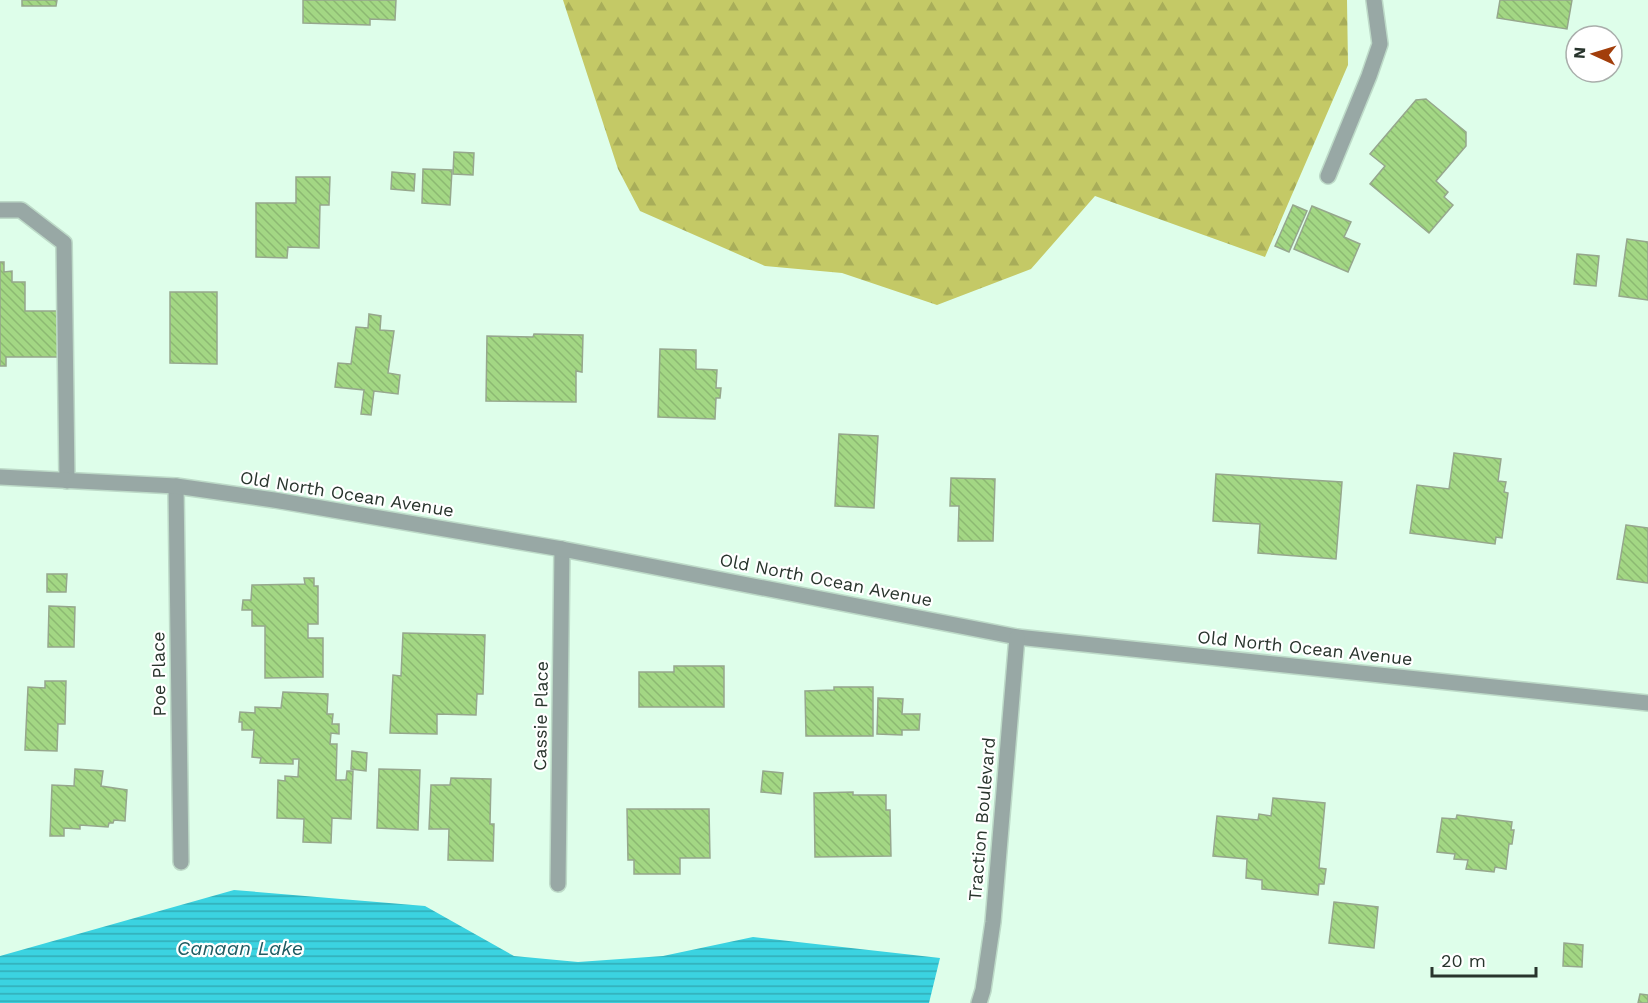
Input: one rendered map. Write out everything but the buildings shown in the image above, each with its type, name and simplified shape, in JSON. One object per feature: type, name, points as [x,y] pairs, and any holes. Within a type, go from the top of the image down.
[{"type":"street","points":[[1328,176],[1380,44],[1374,0]]},
{"type":"street","points":[[0,210],[21,210],[64,243],[67,481]]},
{"type":"street","name":"Old North Ocean Avenue","points":[[0,477],[176,486],[285,502],[562,549],[1017,637],[1648,703]]},
{"type":"street","name":"Poe Place","points":[[176,486],[181,862]]},
{"type":"street","name":"Cassie Place","points":[[558,884],[562,549]]},
{"type":"street","name":"Traction Boulevard","points":[[979,1003],[993,922],[1017,637]]},
{"type":"green space","points":[[563,0],[1347,0],[1348,65],[1265,257],[1095,196],[1031,269],[937,305],[842,273],[765,266],[640,211],[618,169]]},
{"type":"water","name":"Canaan Lake","points":[[234,890],[425,906],[514,956],[578,962],[663,956],[753,937],[940,958],[929,1003],[0,1003],[0,956]]}]
